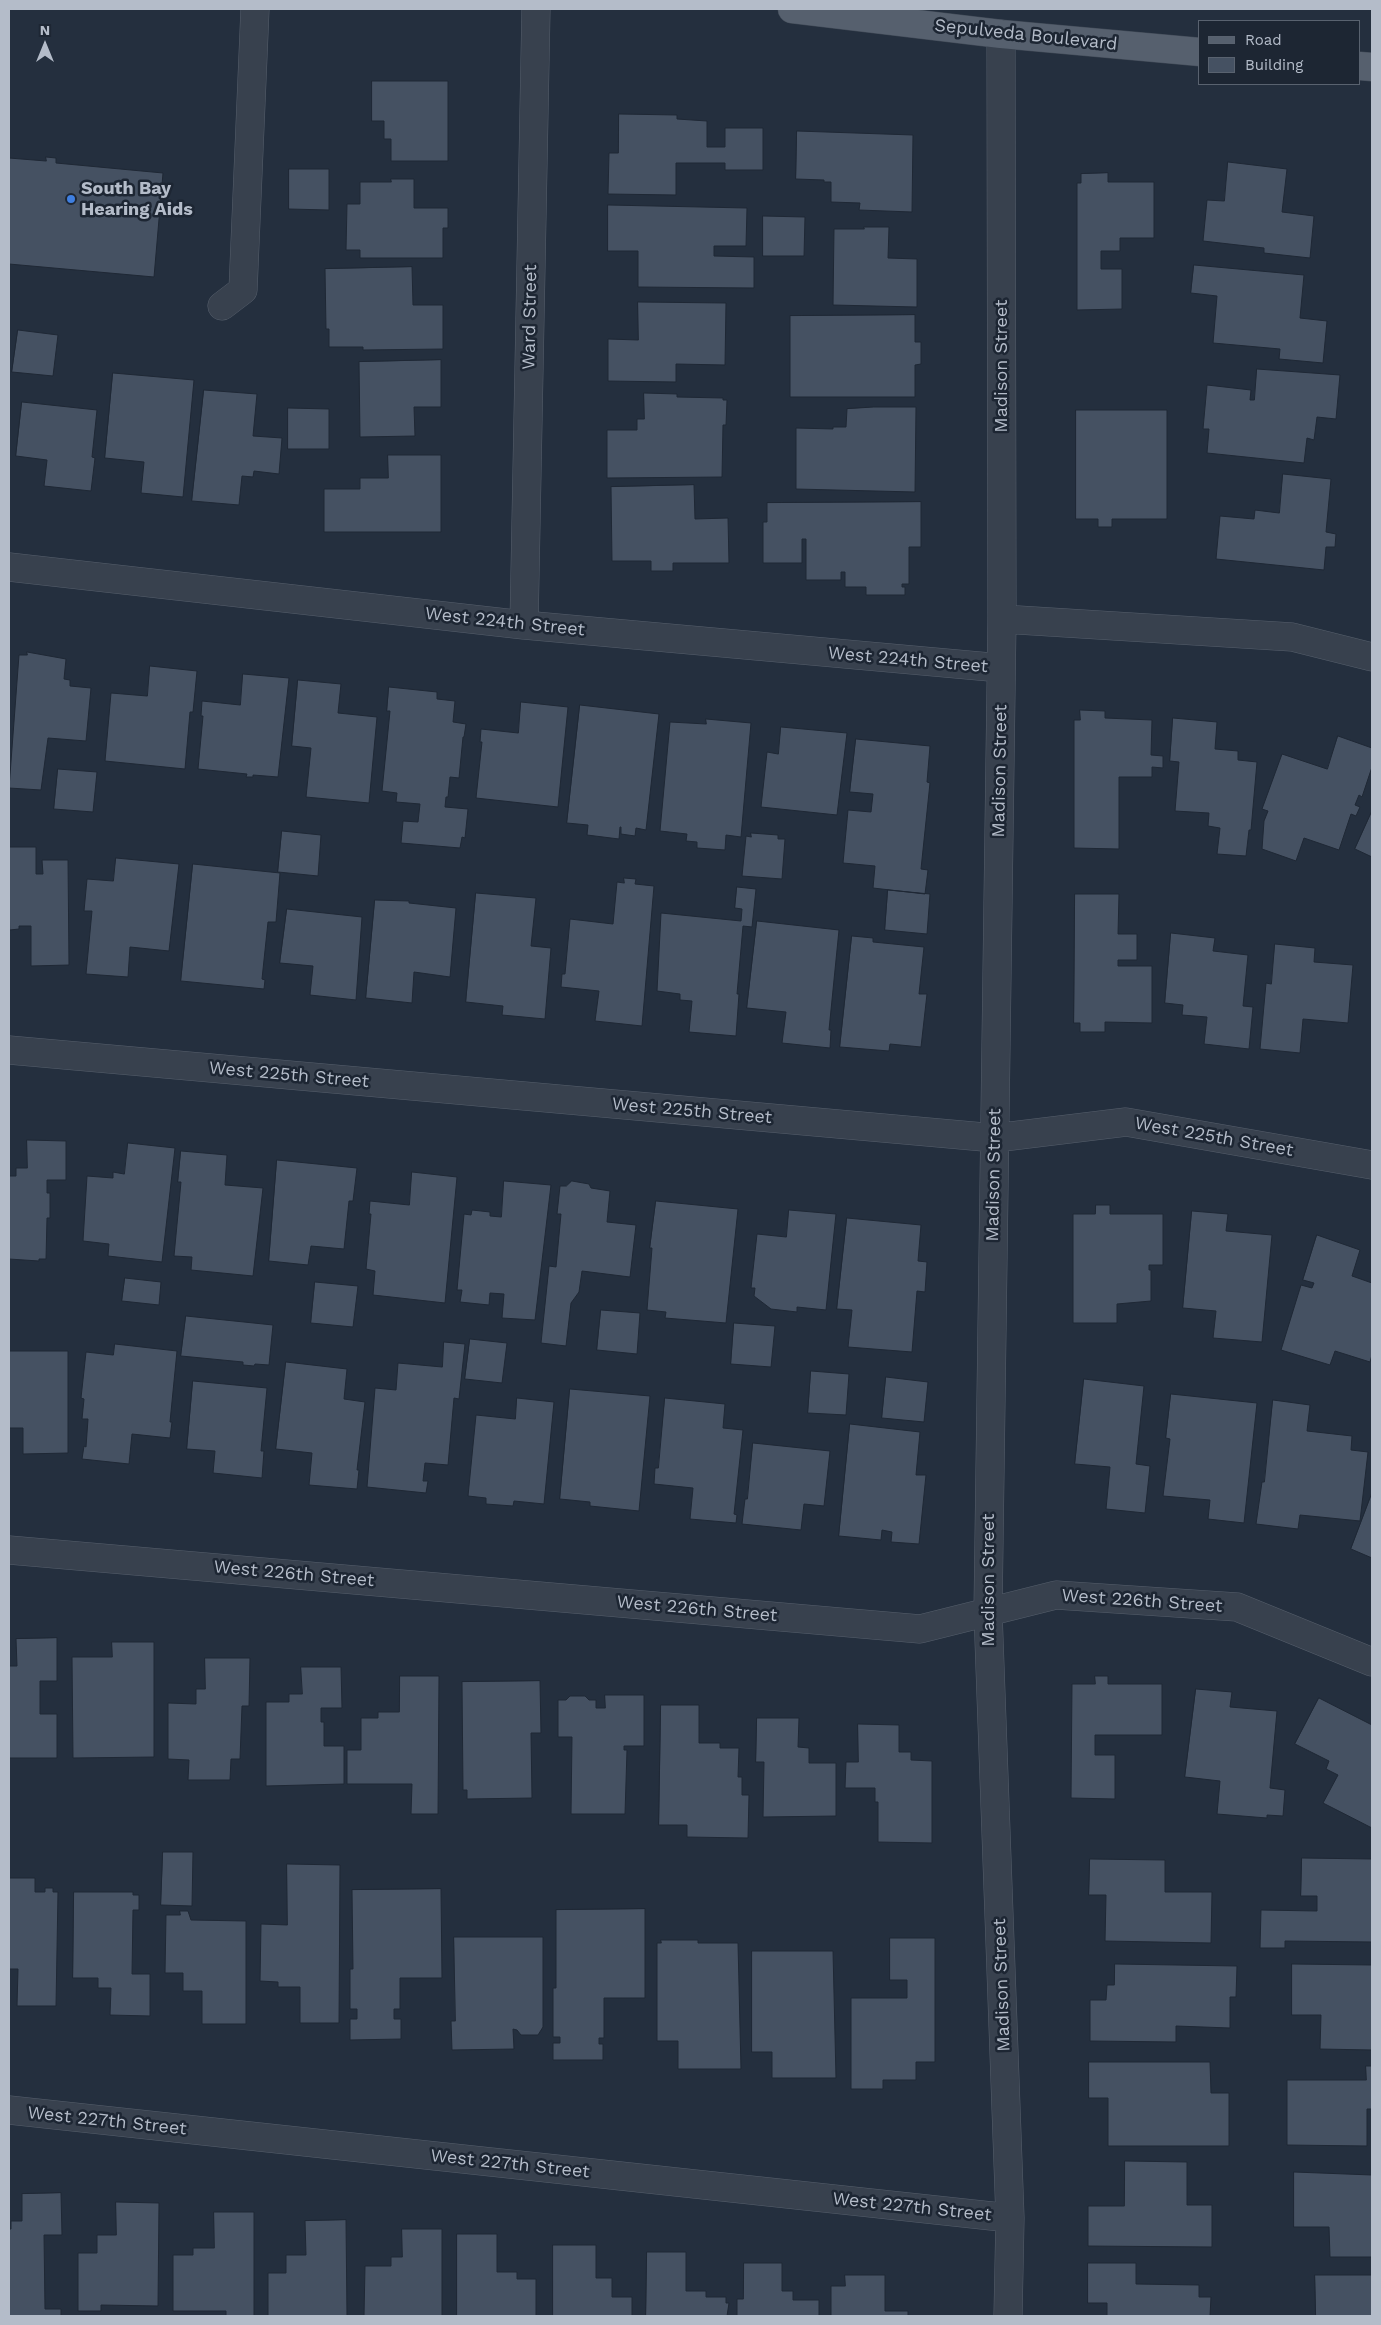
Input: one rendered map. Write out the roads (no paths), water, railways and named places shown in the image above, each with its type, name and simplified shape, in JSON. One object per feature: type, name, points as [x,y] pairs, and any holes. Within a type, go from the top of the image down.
[{"type":"main road","name":"Sepulveda Boulevard","points":[[792,9],[1001,34],[1198,52]]},
{"type":"street","points":[[222,306],[243,290],[255,9]]},
{"type":"street","name":"Ward Street","points":[[524,625],[536,9]]},
{"type":"street","name":"Madison Street","points":[[1001,34],[1002,619],[988,1612],[1010,2218],[1008,2316]]},
{"type":"street","name":"West 224th Street","points":[[9,567],[524,625],[1001,668]]},
{"type":"street","points":[[1002,619],[1292,637],[1372,657]]},
{"type":"street","name":"West 225th Street","points":[[9,1050],[995,1138],[1126,1122],[1372,1165]]},
{"type":"street","name":"West 226th Street","points":[[9,1550],[920,1629],[1056,1595],[1237,1607],[1372,1662]]},
{"type":"street","name":"West 227th Street","points":[[9,2110],[1010,2218]]},
{"type":"place","name":"South Bay Hearing Aids","points":[[71,199]]}]
